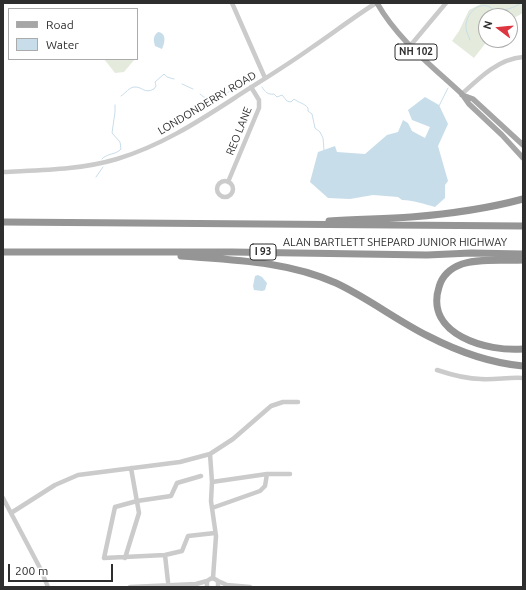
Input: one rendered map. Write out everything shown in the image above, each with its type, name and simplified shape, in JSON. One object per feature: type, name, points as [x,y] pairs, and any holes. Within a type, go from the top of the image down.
[{"type":"highway","points":[[282,225],[363,218],[397,218],[448,214],[485,208],[521,198]]},
{"type":"highway","name":"ALAN BARTLETT SHEPARD JUNIOR HIGHWAY","points":[[3,222],[523,226]]},
{"type":"highway","name":"ALAN BARTLETT SHEPARD JUNIOR HIGHWAY","points":[[3,252],[283,252],[427,255],[471,253],[523,254]]},
{"type":"highway","points":[[131,252],[251,262],[280,266],[312,274],[350,290],[416,329],[445,344],[485,359],[523,366]]},
{"type":"highway","points":[[523,260],[477,262],[454,268],[444,276],[439,285],[436,300],[440,317],[459,335],[473,342],[491,347],[523,349]]},
{"type":"main road","name":"NH 102","points":[[377,3],[393,27],[410,46],[462,94],[469,104],[502,135],[523,158]]},
{"type":"main road","name":"NH 102","points":[[462,94],[473,99],[523,145]]},
{"type":"street","points":[[232,3],[265,78]]},
{"type":"street","name":"LONDONDERRY ROAD","points":[[3,172],[76,168],[100,163],[132,154],[173,136],[265,78],[377,3]]},
{"type":"street","points":[[410,46],[446,3]]},
{"type":"street","points":[[462,94],[474,82],[501,63],[523,57]]},
{"type":"street","name":"REO LANE","points":[[228,182],[259,108],[258,100],[251,87]]},
{"type":"street","points":[[437,370],[462,377],[477,379],[523,378]]},
{"type":"street","points":[[11,513],[63,481],[78,475],[189,460],[210,454],[233,438],[271,406],[284,402],[298,402]]},
{"type":"street","points":[[210,454],[212,482],[211,496],[216,546],[216,579],[218,587]]},
{"type":"street","points":[[124,558],[139,513],[131,468]]},
{"type":"street","points":[[212,482],[267,474],[290,474]]},
{"type":"street","points":[[212,508],[260,491],[265,486],[267,474]]},
{"type":"street","points":[[201,476],[177,483],[171,496],[137,501],[115,507],[104,558],[124,558],[182,551],[188,536],[215,533]]},
{"type":"street","points":[[3,498],[40,568],[48,587]]},
{"type":"street","points":[[165,554],[168,582]]},
{"type":"street","points":[[130,587],[196,584],[210,579],[216,579],[227,585],[250,587]]},
{"type":"street","points":[[207,581],[207,587]]},
{"type":"green space","points":[[483,3],[523,3],[523,13],[518,16],[518,8],[478,8],[478,48],[482,48],[474,58],[452,41],[459,31],[469,10]]},
{"type":"green space","points":[[105,60],[134,60],[124,72],[115,73]]},
{"type":"water","points":[[158,32],[164,36],[164,44],[162,49],[155,46],[154,37]]},
{"type":"water","points":[[425,97],[439,105],[448,124],[438,146],[448,181],[445,185],[445,198],[435,207],[414,201],[402,200],[398,197],[373,195],[350,199],[328,198],[310,182],[318,152],[335,146],[337,152],[365,154],[387,135],[398,132],[403,120],[408,123],[412,131],[425,138],[430,127],[412,120],[408,110]]},
{"type":"water","points":[[258,275],[267,283],[265,290],[254,290],[253,286],[255,276]]},
{"type":"waterway","points":[[470,40],[466,31],[466,24],[469,15],[475,9],[487,6],[498,13],[521,3]]},
{"type":"waterway","points":[[121,96],[133,87],[138,87],[146,91],[154,89],[156,86],[155,82],[164,74],[167,77],[174,79]]},
{"type":"waterway","points":[[200,94],[208,99],[213,99],[230,91],[250,77],[257,78]]},
{"type":"waterway","points":[[182,84],[193,89]]},
{"type":"waterway","points":[[262,87],[268,94],[274,94],[277,97],[282,95],[287,101],[291,102],[294,99],[308,108],[308,111],[312,114],[315,128],[320,132],[323,138],[324,150]]},
{"type":"waterway","points":[[439,106],[448,88]]},
{"type":"waterway","points":[[102,159],[121,149],[120,142],[112,133],[115,105]]},
{"type":"waterway","points":[[96,177],[103,167]]}]
